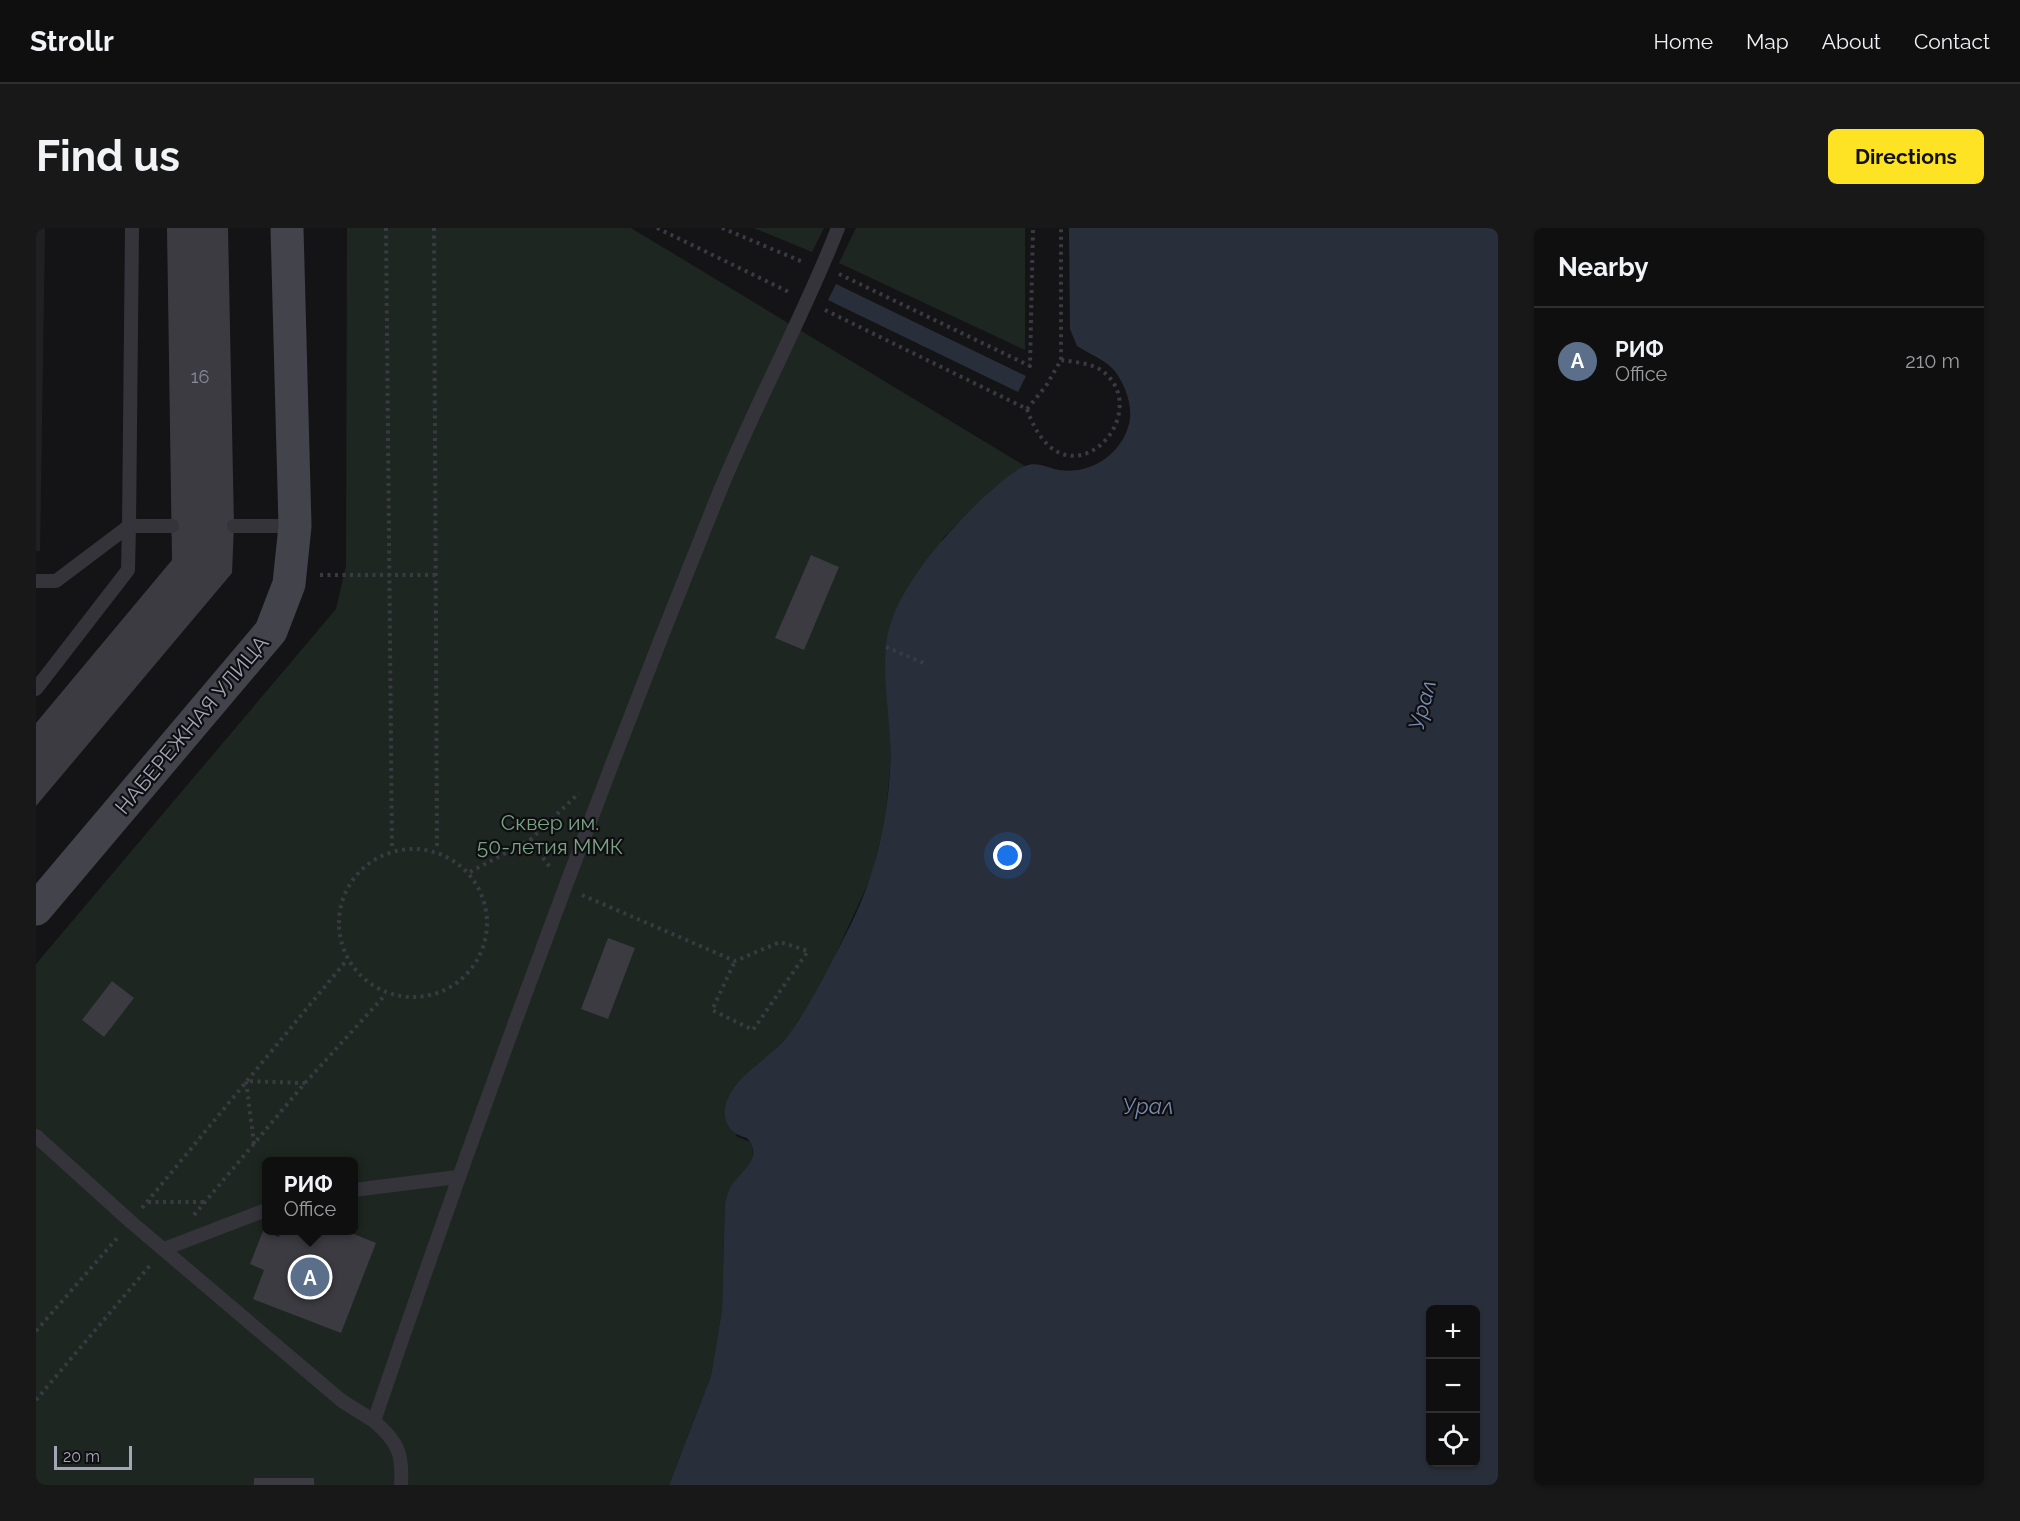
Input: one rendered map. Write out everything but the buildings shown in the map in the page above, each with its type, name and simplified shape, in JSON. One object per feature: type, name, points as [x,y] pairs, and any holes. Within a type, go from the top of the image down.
[{"type":"street","name":"НАБЕРЕЖНАЯ УЛИЦА","points":[[36,909],[271,631],[289,584],[295,526],[287,228]]},
{"type":"lane","points":[[36,689],[128,570],[132,228]]},
{"type":"lane","points":[[374,1421],[457,1177],[611,762],[719,493],[838,228]]},
{"type":"lane","points":[[36,581],[56,581],[129,526],[172,526]]},
{"type":"lane","points":[[234,526],[295,526]]},
{"type":"lane","points":[[36,1136],[131,1222],[342,1401],[374,1421],[390,1435],[403,1461],[401,1485]]},
{"type":"lane","points":[[358,1189],[457,1177]]},
{"type":"lane","points":[[164,1249],[262,1212]]},
{"type":"path","points":[[386,228],[392,849]]},
{"type":"path","points":[[434,228],[437,850]]},
{"type":"path","points":[[657,228],[778,287]]},
{"type":"path","points":[[722,228],[795,259]]},
{"type":"path","points":[[832,270],[1030,366],[1033,228]]},
{"type":"path","points":[[1027,409],[1046,386],[1061,360],[1061,228]]},
{"type":"path","points":[[817,306],[1027,409],[1035,431],[1055,451],[1070,456],[1090,453],[1103,445],[1113,431],[1118,413],[1117,388],[1111,378],[1098,369],[1061,360]]},
{"type":"path","points":[[312,575],[436,575]]},
{"type":"path","points":[[886,647],[926,664]]},
{"type":"path","points":[[470,872],[530,840],[611,762]]},
{"type":"path","points":[[530,840],[564,887],[735,961],[780,942],[808,951],[753,1030],[712,1010],[735,961]]},
{"type":"path","points":[[392,849],[437,850],[470,872],[488,908],[485,949],[462,981],[426,998],[386,994],[346,961],[337,916],[354,874],[392,849]]},
{"type":"path","points":[[36,1331],[131,1222],[346,961]]},
{"type":"path","points":[[36,1400],[164,1249],[207,1202],[305,1083],[386,994]]},
{"type":"path","points":[[246,1081],[305,1083]]},
{"type":"path","points":[[246,1081],[254,1145]]},
{"type":"path","points":[[147,1202],[207,1202]]},
{"type":"shaded area","points":[[36,228],[45,228],[40,551],[36,551]]},
{"type":"green space","name":"Сквер им. 50-летия ММК","points":[[347,228],[631,228],[1025,466],[995,487],[943,538],[886,647],[891,726],[890,769],[885,821],[872,875],[822,984],[789,1035],[776,1049],[736,1136],[750,1142],[753,1150],[749,1165],[725,1202],[722,1310],[711,1376],[669,1485],[36,1485],[36,964],[336,609],[346,566]]},
{"type":"green space","points":[[754,228],[824,228],[812,252]]},
{"type":"green space","points":[[856,228],[1025,228],[1025,350],[839,263]]},
{"type":"water","name":"Урал","points":[[1069,228],[1498,228],[1498,1485],[669,1485],[711,1376],[722,1310],[725,1202],[730,1188],[752,1159],[752,1146],[747,1138],[736,1134],[726,1122],[726,1104],[737,1083],[774,1051],[790,1033],[805,1009],[855,916],[877,855],[886,813],[891,755],[885,677],[886,647],[890,626],[903,596],[928,558],[968,512],[999,484],[1013,473],[1029,465],[1071,471],[1093,466],[1103,461],[1119,445],[1129,424],[1130,409],[1127,394],[1112,368],[1077,346],[1070,329]]},
{"type":"water","points":[[836,284],[1026,376],[1018,392],[828,300]]},
{"type":"place","name":"РИФ","points":[[310,1277]]}]
